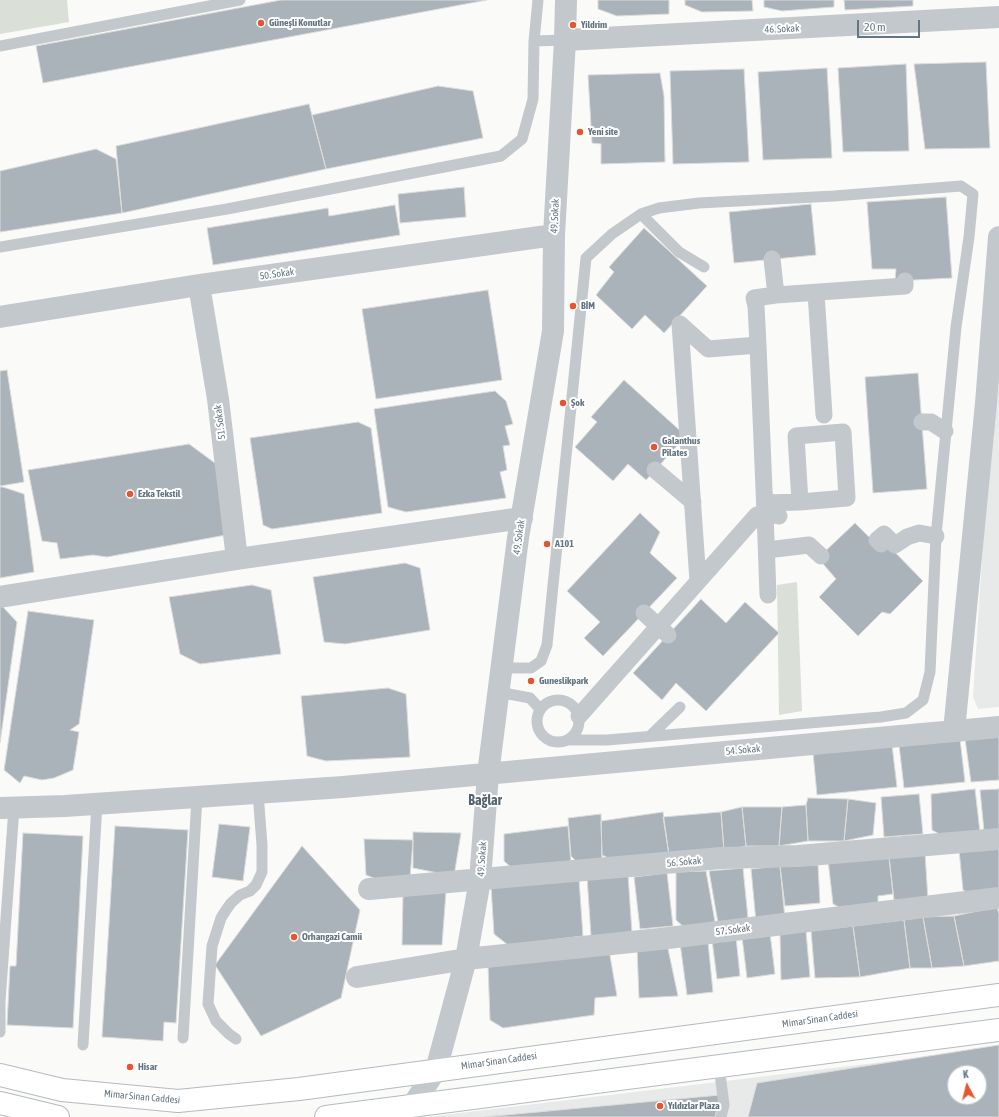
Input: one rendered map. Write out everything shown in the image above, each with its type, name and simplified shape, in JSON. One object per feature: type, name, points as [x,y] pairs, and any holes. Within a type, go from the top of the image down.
[{"type":"main road","name":"Mimar Sinan Caddesi","points":[[0,1075],[62,1090],[178,1101],[299,1089],[999,995]]},
{"type":"main road","points":[[326,1117],[411,1111],[719,1066],[999,1030]]},
{"type":"main road","points":[[0,1103],[58,1117]]},
{"type":"street","name":"49. Sokak","points":[[411,1111],[436,1070],[466,959],[480,880],[488,774],[501,668],[522,518],[553,331],[554,235],[566,0]]},
{"type":"street","name":"46. Sokak","points":[[565,40],[999,18]]},
{"type":"street","name":"50. Sokak","points":[[0,317],[199,285],[554,235]]},
{"type":"street","points":[[954,731],[986,403],[999,237]]},
{"type":"street","points":[[772,259],[776,295]]},
{"type":"street","points":[[768,595],[767,550],[770,511],[756,306],[754,298],[776,295],[906,286],[905,281]]},
{"type":"street","name":"51. Sokak","points":[[199,285],[218,399],[237,559]]},
{"type":"street","points":[[816,292],[824,415]]},
{"type":"street","points":[[698,581],[678,322],[708,349],[758,345]]},
{"type":"street","points":[[922,422],[931,422],[945,431]]},
{"type":"street","points":[[579,716],[664,630],[698,581],[757,515],[800,502],[847,498],[843,432],[796,436],[800,502]]},
{"type":"street","points":[[655,470],[693,502]]},
{"type":"street","points":[[0,597],[237,559],[522,518]]},
{"type":"street","points":[[881,544],[877,540],[884,534],[895,545],[907,537],[919,533],[936,536]]},
{"type":"street","points":[[767,550],[809,545],[821,556]]},
{"type":"street","points":[[644,613],[664,630]]},
{"type":"street","name":"54. Sokak","points":[[7,808],[343,787],[999,727]]},
{"type":"street","name":"56. Sokak","points":[[369,890],[720,858],[798,856],[999,839]]},
{"type":"street","name":"57. Sokak","points":[[357,977],[466,959],[660,939],[999,898]]},
{"type":"lane","points":[[0,46],[240,0]]},
{"type":"lane","points":[[0,246],[227,209],[501,156],[522,139],[533,99],[534,41],[538,0]]},
{"type":"lane","points":[[534,41],[565,40]]},
{"type":"lane","points":[[501,668],[531,668],[542,661],[547,645],[586,258],[612,234],[641,214],[659,208],[699,203],[834,196],[961,186],[972,194],[970,236],[956,327],[945,431],[936,536],[930,672],[923,700],[906,713],[880,717],[607,740],[568,740]]},
{"type":"lane","points":[[641,214],[679,252],[704,267]]},
{"type":"lane","points":[[498,692],[530,698],[540,709]]},
{"type":"lane","points":[[551,701],[565,701],[572,704],[579,716],[580,723],[578,730],[574,736],[568,740],[554,742],[548,740],[542,736],[538,730],[537,716],[540,709],[551,701]]},
{"type":"lane","points":[[650,736],[680,707]]},
{"type":"lane","points":[[236,1039],[216,1021],[208,1004],[212,946],[221,918],[226,910],[231,903],[250,891],[256,885],[262,872],[262,845],[258,793]]},
{"type":"lane","points":[[183,1038],[197,797]]},
{"type":"lane","points":[[83,1045],[97,803]]},
{"type":"lane","points":[[0,1032],[7,808]]},
{"type":"lane","points":[[719,1066],[724,1105],[721,1117]]},
{"type":"shaded area","points":[[0,0],[67,0],[69,22],[0,34]]},
{"type":"shaded area","points":[[999,340],[999,707],[978,709],[973,697],[992,406]]},
{"type":"shaded area","points":[[797,582],[802,711],[779,715],[777,585]]},
{"type":"shaded area","points":[[999,1048],[999,1117],[427,1117]]},
{"type":"building","name":"Güneşli Konutlar","points":[[281,0],[487,0],[43,83],[36,46]]},
{"type":"building","points":[[598,0],[669,0],[669,14],[617,16],[598,9]]},
{"type":"building","points":[[685,0],[752,0],[753,11],[702,12],[685,5]]},
{"type":"building","points":[[764,0],[834,0],[834,7],[782,11],[764,7]]},
{"type":"building","points":[[844,0],[913,0],[913,6],[845,10]]},
{"type":"building","points":[[986,62],[990,148],[925,149],[914,64]]},
{"type":"building","points":[[906,64],[909,151],[843,152],[838,68]]},
{"type":"building","points":[[827,68],[832,158],[763,160],[758,72]]},
{"type":"building","points":[[744,69],[749,162],[673,164],[670,71]]},
{"type":"building","points":[[660,73],[664,96],[665,162],[601,164],[601,144],[592,143],[588,75]]},
{"type":"building","points":[[438,86],[473,91],[483,138],[326,169],[312,115]]},
{"type":"building","points":[[309,104],[326,169],[122,213],[116,146]]},
{"type":"building","points":[[96,149],[116,159],[122,213],[0,232],[0,171]]},
{"type":"building","points":[[464,187],[466,217],[400,223],[398,194]]},
{"type":"building","points":[[946,197],[952,278],[895,281],[896,269],[872,269],[867,202]]},
{"type":"building","points":[[811,204],[816,255],[734,263],[729,212]]},
{"type":"building","points":[[395,205],[400,235],[213,265],[207,228],[328,208],[329,216]]},
{"type":"building","points":[[644,228],[707,286],[664,333],[645,315],[632,329],[596,295],[614,272],[609,267]]},
{"type":"building","points":[[488,290],[502,380],[376,399],[362,309]]},
{"type":"building","points":[[7,370],[24,482],[0,486],[0,371]]},
{"type":"building","points":[[918,373],[927,489],[873,493],[865,377]]},
{"type":"building","points":[[624,380],[686,436],[646,480],[628,464],[613,481],[575,447],[597,422],[591,417]]},
{"type":"building","points":[[495,391],[506,401],[513,424],[505,426],[510,445],[503,446],[507,470],[500,472],[506,498],[406,512],[388,507],[374,409]]},
{"type":"building","points":[[358,422],[371,428],[382,513],[272,529],[263,525],[250,438]]},
{"type":"building","name":"Ezka Tekstil","points":[[189,444],[223,469],[226,535],[107,557],[93,555],[60,559],[57,543],[42,541],[28,470]]},
{"type":"building","points":[[0,487],[24,494],[34,572],[0,578]]},
{"type":"building","points":[[640,513],[660,532],[650,553],[677,578],[603,656],[584,638],[600,622],[567,591]]},
{"type":"building","points":[[855,523],[878,546],[884,541],[923,581],[890,614],[882,612],[858,636],[819,597],[836,579],[818,558]]},
{"type":"building","points":[[405,563],[420,568],[430,630],[345,644],[324,642],[313,577]]},
{"type":"building","points":[[252,585],[271,590],[281,654],[200,664],[180,654],[169,597]]},
{"type":"building","points":[[701,599],[726,623],[745,602],[779,633],[706,711],[676,683],[662,700],[633,673]]},
{"type":"building","points":[[0,606],[2,606],[17,622],[0,743]]},
{"type":"building","points":[[28,611],[94,620],[79,724],[70,730],[79,732],[73,770],[54,778],[42,780],[24,776],[20,783],[4,770]]},
{"type":"building","points":[[388,688],[406,694],[410,757],[326,761],[307,756],[301,696]]},
{"type":"building","points":[[999,736],[999,780],[971,782],[965,739]]},
{"type":"building","points":[[960,739],[965,782],[904,788],[899,745]]},
{"type":"building","points":[[892,745],[897,787],[817,795],[813,753]]},
{"type":"building","points":[[975,789],[980,832],[943,836],[932,830],[931,794]]},
{"type":"building","points":[[999,789],[999,830],[984,831],[980,790]]},
{"type":"building","points":[[919,794],[923,834],[884,837],[881,797]]},
{"type":"building","points":[[808,798],[848,799],[844,841],[808,841],[806,805]]},
{"type":"building","points":[[848,799],[876,803],[873,835],[844,841]]},
{"type":"building","points":[[806,805],[808,841],[779,846],[782,807]]},
{"type":"building","points":[[742,807],[746,846],[724,851],[721,812]]},
{"type":"building","points":[[742,807],[782,807],[779,846],[746,846]]},
{"type":"building","points":[[663,812],[669,855],[613,860],[602,855],[601,821]]},
{"type":"building","points":[[721,812],[724,851],[669,855],[663,817]]},
{"type":"building","points":[[601,814],[602,860],[576,861],[571,856],[568,818]]},
{"type":"building","points":[[219,824],[250,827],[243,881],[212,877]]},
{"type":"building","points":[[115,826],[188,830],[176,1023],[164,1022],[163,1041],[102,1037]]},
{"type":"building","points":[[568,826],[571,863],[514,870],[504,861],[504,834]]},
{"type":"building","points":[[413,832],[461,833],[454,876],[413,868]]},
{"type":"building","points":[[23,833],[83,836],[73,1028],[7,1025],[10,966],[16,966]]},
{"type":"building","points":[[364,839],[413,840],[410,878],[384,882],[366,875]]},
{"type":"building","points":[[999,843],[999,890],[973,895],[963,890],[959,850]]},
{"type":"building","name":"Orhangazi Camii","points":[[302,846],[360,910],[341,998],[261,1036],[215,965]]},
{"type":"building","points":[[925,852],[928,900],[894,900],[889,857]]},
{"type":"building","points":[[889,857],[893,894],[878,896],[878,906],[843,909],[833,904],[828,860]]},
{"type":"building","points":[[818,865],[820,903],[785,906],[780,866]]},
{"type":"building","points":[[780,866],[785,919],[756,922],[751,869]]},
{"type":"building","points":[[743,868],[748,918],[718,923],[709,871]]},
{"type":"building","points":[[706,871],[715,922],[685,928],[676,920],[676,872]]},
{"type":"building","points":[[667,873],[673,926],[640,929],[634,877]]},
{"type":"building","points":[[628,874],[632,933],[591,936],[587,877]]},
{"type":"building","points":[[579,879],[583,936],[508,945],[494,934],[491,886]]},
{"type":"building","points":[[446,892],[442,945],[402,945],[403,895]]},
{"type":"building","points":[[997,907],[999,914],[999,961],[964,966],[954,916]]},
{"type":"building","points":[[954,916],[964,966],[932,968],[923,917]]},
{"type":"building","points":[[923,917],[932,968],[910,968],[904,920]]},
{"type":"building","points":[[904,920],[910,968],[860,977],[853,926]]},
{"type":"building","points":[[853,926],[860,977],[815,978],[811,931]]},
{"type":"building","points":[[806,931],[810,977],[781,980],[780,934]]},
{"type":"building","points":[[770,933],[775,974],[747,978],[742,937]]},
{"type":"building","points":[[736,937],[740,976],[717,979],[712,940]]},
{"type":"building","points":[[708,942],[713,992],[687,995],[680,943]]},
{"type":"building","points":[[667,944],[678,996],[639,998],[637,948]]},
{"type":"building","points":[[609,950],[617,996],[595,998],[594,1015],[503,1028],[490,1020],[488,965]]},
{"type":"building","points":[[999,1045],[999,1117],[748,1117],[757,1083]]},
{"type":"building","name":"Yıldızlar Plaza","points":[[720,1095],[715,1117],[484,1117]]},
{"type":"place","name":"Güneşli Konutlar","points":[[261,23]]},
{"type":"place","name":"Yildrim","points":[[573,25]]},
{"type":"place","name":"Yeni site","points":[[580,132]]},
{"type":"place","name":"BİM","points":[[573,306]]},
{"type":"place","name":"Şok","points":[[563,403]]},
{"type":"place","name":"Galanthus Pilates","points":[[654,447]]},
{"type":"place","name":"Ezka Tekstil","points":[[130,494]]},
{"type":"place","name":"A101","points":[[547,544]]},
{"type":"place","name":"Guneslikpark","points":[[531,681]]},
{"type":"place","name":"Orhangazi Camii","points":[[294,937]]},
{"type":"place","name":"Hisar","points":[[130,1067]]},
{"type":"place","name":"Yıldızlar Plaza","points":[[660,1106]]},
{"type":"district","name":"Bağlar","points":[[485,801]]}]
